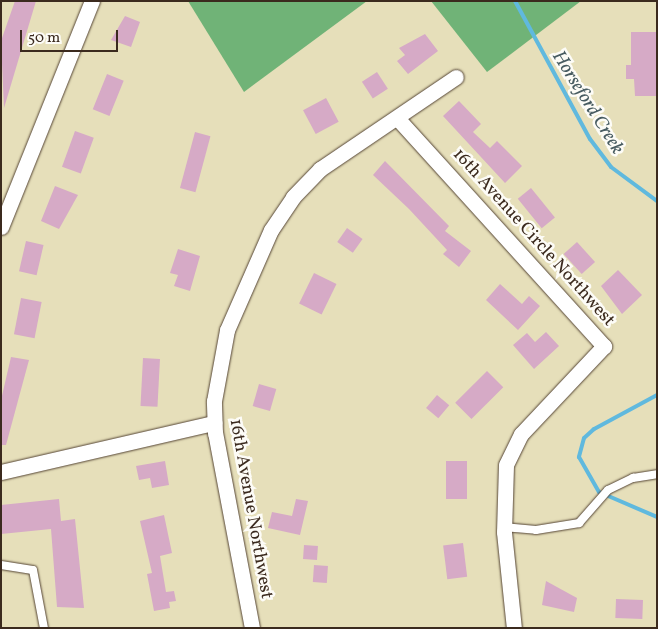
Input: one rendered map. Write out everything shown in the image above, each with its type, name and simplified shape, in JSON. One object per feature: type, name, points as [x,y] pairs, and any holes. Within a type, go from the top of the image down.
[{"type":"street","points":[[1,227],[92,1]]},
{"type":"street","name":"16th Avenue Northwest","points":[[252,628],[214,423],[222,348],[271,230],[292,197],[320,169],[398,119],[456,77]]},
{"type":"street","name":"16th Avenue Circle Northwest","points":[[398,119],[604,346],[516,441],[502,486],[503,527],[514,628]]},
{"type":"street","points":[[1,472],[214,423]]},
{"type":"lane","points":[[503,527],[536,530],[579,523],[608,490],[633,478],[657,474]]},
{"type":"lane","points":[[1,564],[33,570],[44,628]]},
{"type":"green space","points":[[188,1],[367,1],[244,92]]},
{"type":"green space","points":[[431,1],[581,1],[487,72]]},
{"type":"building","points":[[15,1],[36,1],[4,108],[1,41]]},
{"type":"building","points":[[125,16],[140,22],[131,47],[111,40]]},
{"type":"building","points":[[631,32],[657,32],[657,96],[635,96],[634,79],[626,79],[626,65],[631,65]]},
{"type":"building","points":[[425,34],[438,51],[408,74],[397,61],[405,55],[399,48]]},
{"type":"building","points":[[377,72],[388,89],[373,99],[362,82]]},
{"type":"building","points":[[107,74],[124,81],[109,116],[93,109]]},
{"type":"building","points":[[326,98],[339,122],[316,134],[303,110]]},
{"type":"building","points":[[459,101],[481,124],[473,132],[490,148],[497,141],[522,166],[505,183],[443,116]]},
{"type":"building","points":[[75,131],[94,138],[81,174],[62,167]]},
{"type":"building","points":[[195,132],[210,136],[195,192],[180,188]]},
{"type":"building","points":[[385,161],[449,226],[445,231],[471,251],[459,267],[443,254],[447,250],[409,209],[373,175]]},
{"type":"building","points":[[55,186],[78,195],[59,229],[41,221]]},
{"type":"building","points":[[531,188],[555,218],[542,228],[518,199]]},
{"type":"building","points":[[347,228],[363,239],[353,253],[337,242]]},
{"type":"building","points":[[26,241],[44,245],[37,275],[19,271]]},
{"type":"building","points":[[577,242],[595,262],[582,274],[564,254]]},
{"type":"building","points":[[178,249],[200,256],[190,291],[174,286],[178,275],[170,273]]},
{"type":"building","points":[[618,270],[642,295],[622,314],[601,286]]},
{"type":"building","points":[[314,273],[336,284],[322,315],[299,304]]},
{"type":"building","points":[[500,284],[522,304],[529,296],[540,306],[518,330],[486,300]]},
{"type":"building","points":[[21,298],[42,302],[35,338],[14,334]]},
{"type":"building","points":[[546,332],[559,346],[534,369],[513,345],[527,333],[535,342]]},
{"type":"building","points":[[11,357],[29,360],[6,445],[1,445],[1,400]]},
{"type":"building","points":[[143,358],[160,359],[157,407],[140,406]]},
{"type":"building","points":[[487,371],[503,387],[471,419],[455,403]]},
{"type":"building","points":[[259,384],[276,389],[270,411],[253,406]]},
{"type":"building","points":[[437,395],[449,405],[438,418],[426,408]]},
{"type":"building","points":[[165,461],[169,485],[152,488],[150,478],[139,480],[136,466]]},
{"type":"building","points":[[446,461],[467,461],[467,499],[446,499]]},
{"type":"building","points":[[59,499],[61,521],[75,519],[84,608],[57,607],[51,529],[1,534],[1,505]]},
{"type":"building","points":[[296,499],[308,501],[300,535],[268,528],[272,512],[292,516]]},
{"type":"building","points":[[164,515],[172,553],[160,556],[166,592],[174,591],[176,601],[169,602],[170,608],[154,611],[147,574],[152,573],[140,521]]},
{"type":"building","points":[[463,543],[467,577],[447,579],[443,545]]},
{"type":"building","points":[[304,545],[318,546],[317,560],[303,559]]},
{"type":"building","points":[[314,565],[328,566],[327,583],[313,582]]},
{"type":"building","points":[[546,581],[577,598],[574,612],[542,605]]},
{"type":"building","points":[[616,599],[643,600],[642,619],[615,618]]},
{"type":"waterway","name":"Horseford Creek","points":[[515,1],[590,139],[611,167],[657,201]]},
{"type":"waterway","name":"Horseford Creek","points":[[657,395],[594,429],[584,438],[579,457],[599,492],[657,517]]}]
